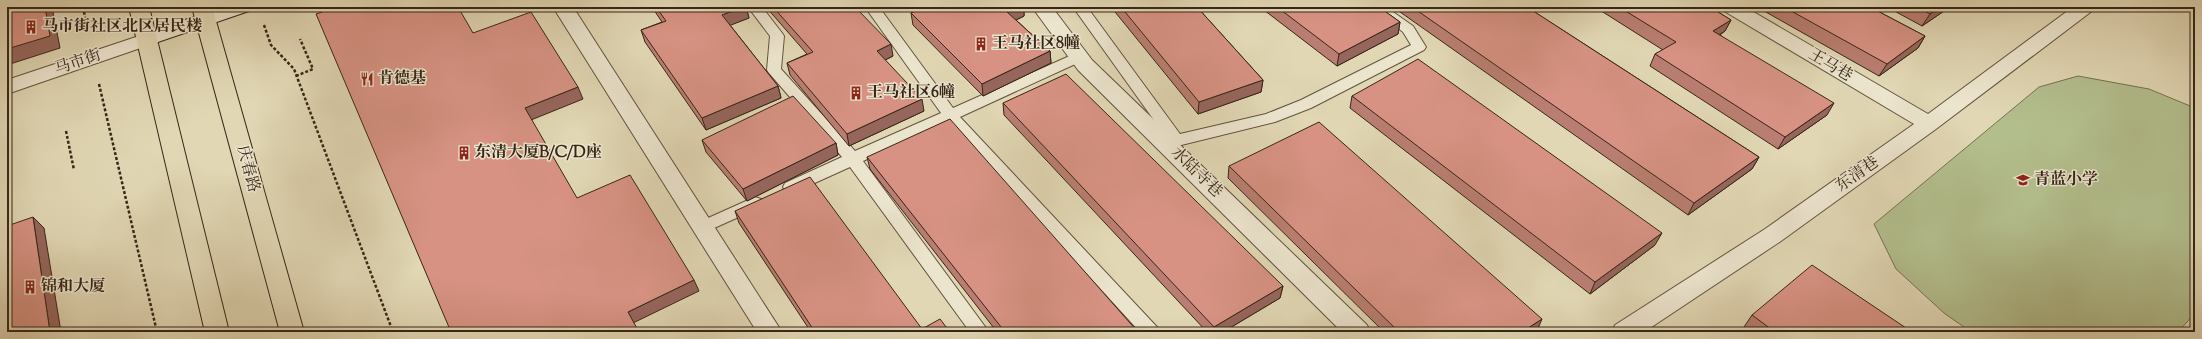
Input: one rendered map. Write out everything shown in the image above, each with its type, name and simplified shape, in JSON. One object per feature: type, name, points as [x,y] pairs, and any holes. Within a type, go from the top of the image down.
[{"type":"main road","points":[[139,7],[148,39],[216,332]]},
{"type":"main road","name":"庆春路","points":[[204,13],[292,332]]},
{"type":"street","name":"马市街","points":[[7,87],[148,39],[204,13],[242,7]]},
{"type":"street","points":[[563,7],[770,332]]},
{"type":"street","name":"水陆寺巷","points":[[1042,7],[1079,57],[1171,142],[1358,332]]},
{"type":"street","name":"王马巷","points":[[1732,7],[1929,124]]},
{"type":"street","name":"东清巷","points":[[1624,332],[1773,235],[1929,124],[2085,7]]},
{"type":"lane","points":[[755,7],[777,36],[774,70],[853,159],[980,332]]},
{"type":"lane","points":[[872,7],[950,115],[1151,332]]},
{"type":"lane","points":[[1080,7],[1171,142],[1270,118],[1306,104],[1419,47],[1408,28],[1378,7]]},
{"type":"lane","points":[[703,227],[1079,57]]},
{"type":"path","points":[[83,7],[93,58],[157,332]]},
{"type":"path","points":[[262,20],[271,45],[294,69],[393,332]]},
{"type":"path","points":[[296,76],[313,69],[300,39]]},
{"type":"path","points":[[66,131],[74,170]]},
{"type":"green space","name":"青蓝小学","points":[[2078,76],[2149,89],[2195,108],[2195,313],[2178,332],[1971,332],[1944,313],[1896,269],[1874,224],[2039,87]]},
{"type":"building","points":[[7,7],[45,7],[50,36],[7,49]]},
{"type":"building","name":"东清大厦B/C/D座","points":[[336,7],[458,7],[473,33],[531,12],[578,87],[525,108],[577,198],[630,175],[694,280],[628,312],[639,332],[451,332],[316,14]]},
{"type":"building","points":[[656,7],[743,7],[722,15],[778,86],[702,118],[641,30],[666,21]]},
{"type":"building","name":"王马社区6幢","points":[[773,7],[855,7],[891,44],[877,51],[922,99],[847,134],[787,63],[813,52]]},
{"type":"building","name":"王马社区8幢","points":[[924,7],[1018,7],[1007,12],[1050,51],[982,84],[911,13]]},
{"type":"building","points":[[1121,7],[1197,7],[1263,80],[1199,102]]},
{"type":"building","points":[[1277,7],[1379,7],[1400,22],[1339,54]]},
{"type":"building","points":[[1412,7],[1527,7],[1759,157],[1694,203]]},
{"type":"building","points":[[1619,7],[1710,7],[1731,20],[1713,31],[1834,103],[1785,137],[1655,54],[1676,42]]},
{"type":"building","points":[[1784,7],[1870,7],[1925,36],[1887,64]]},
{"type":"building","points":[[1917,7],[1940,7],[1930,14]]},
{"type":"building","points":[[1418,59],[1662,233],[1595,282],[1352,96]]},
{"type":"building","points":[[1066,74],[1283,286],[1214,327],[1003,103]]},
{"type":"building","points":[[793,96],[836,143],[743,189],[702,140]]},
{"type":"building","points":[[950,119],[1138,332],[1005,332],[867,157]]},
{"type":"building","points":[[1319,122],[1542,319],[1522,332],[1399,332],[1229,166]]},
{"type":"building","points":[[810,177],[922,329],[940,319],[950,332],[815,332],[735,211]]},
{"type":"building","name":"锦和大厦","points":[[33,217],[50,332],[7,332],[7,226]]},
{"type":"building","points":[[1812,265],[1912,332],[1775,332],[1752,315]]},
{"type":"place","name":"马市街社区北区居民楼","points":[[31,27]]},
{"type":"place","name":"王马社区8幢","points":[[981,44]]},
{"type":"place","name":"肯德基","points":[[367,79]]},
{"type":"place","name":"王马社区6幢","points":[[856,93]]},
{"type":"place","name":"东清大厦B/C/D座","points":[[464,153]]},
{"type":"place","name":"青蓝小学","points":[[2023,180]]},
{"type":"place","name":"锦和大厦","points":[[30,287]]}]
